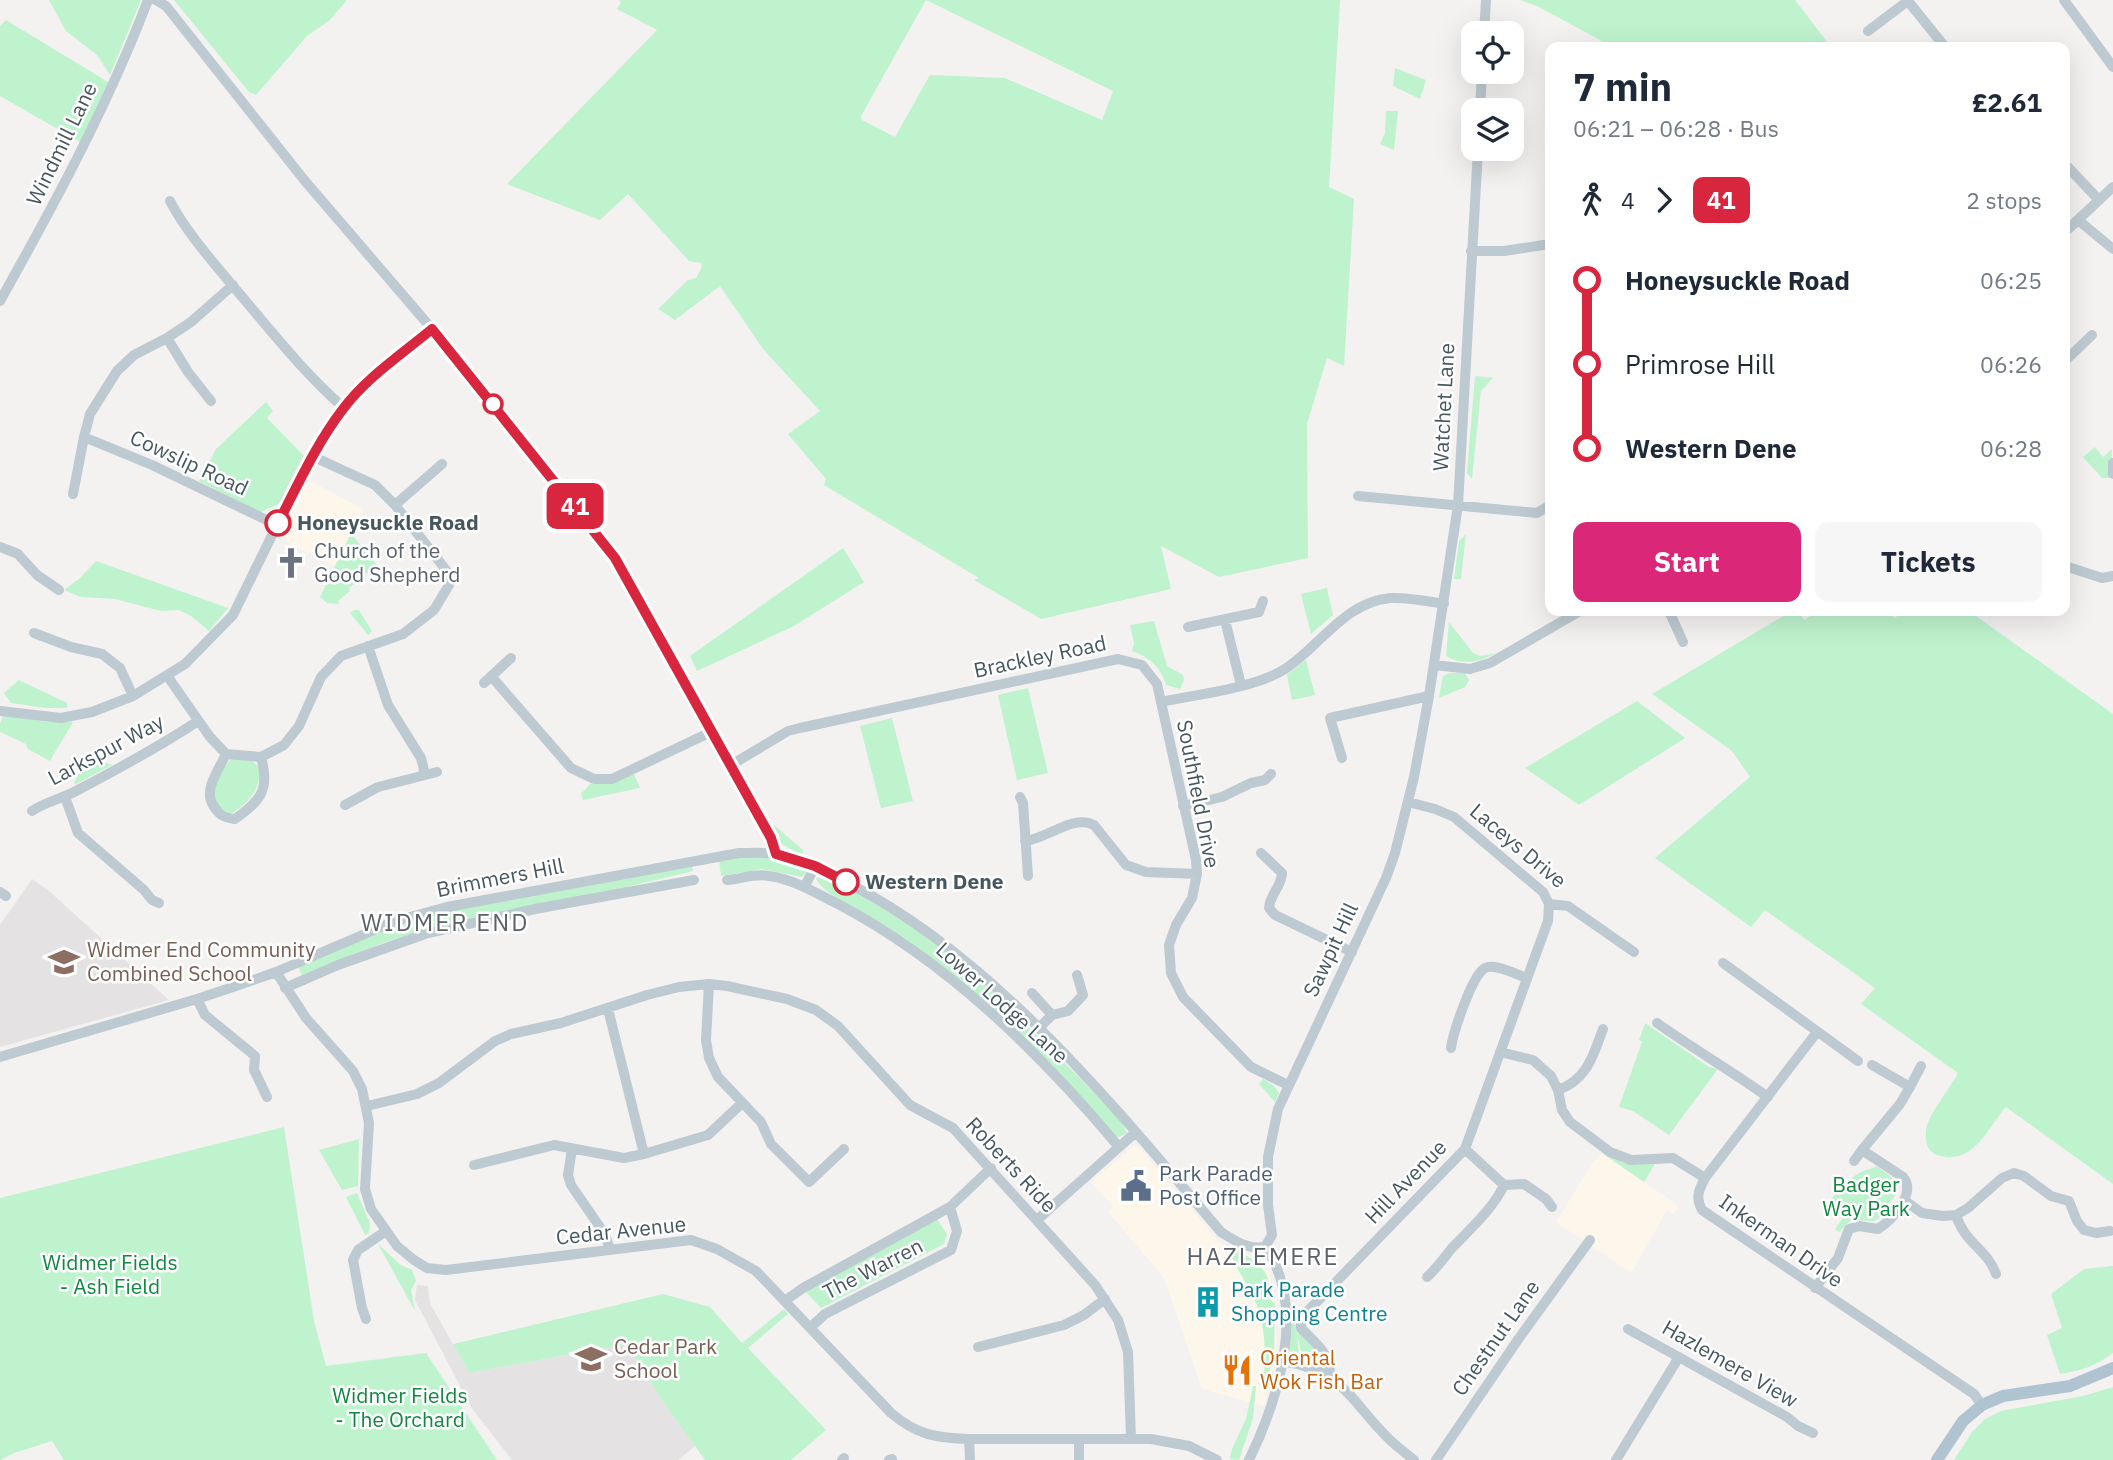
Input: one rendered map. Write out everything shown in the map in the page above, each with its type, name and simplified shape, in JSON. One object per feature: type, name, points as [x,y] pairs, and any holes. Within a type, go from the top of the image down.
[{"type":"main road","points":[[1937,1460],[1963,1421],[1982,1405],[2003,1396],[2070,1386],[2113,1368]]},
{"type":"street","name":"Windmill Lane","points":[[0,301],[99,117],[148,0]]},
{"type":"street","points":[[156,0],[166,6],[305,181],[432,329],[615,558],[771,838],[776,854],[815,866],[900,912],[972,965],[1112,1104],[1221,1232],[1240,1244],[1252,1248],[1265,1247],[1282,1278],[1285,1302],[1283,1361],[1266,1426],[1249,1460]]},
{"type":"street","points":[[1485,21],[1486,0]]},
{"type":"street","points":[[2064,0],[2113,67]]},
{"type":"street","points":[[1868,31],[1908,1],[1941,42]]},
{"type":"street","name":"Watchet Lane","points":[[1434,665],[1458,505],[1477,161]]},
{"type":"street","points":[[2070,169],[2099,200]]},
{"type":"street","points":[[2070,227],[2113,187]]},
{"type":"street","points":[[170,201],[183,225],[233,285],[313,380],[344,408]]},
{"type":"street","points":[[2078,220],[2113,249]]},
{"type":"street","points":[[1471,251],[1504,251],[1545,245]]},
{"type":"street","points":[[73,494],[90,414],[117,371],[134,355],[191,322],[233,285]]},
{"type":"street","points":[[0,711],[61,718],[92,712],[133,696],[167,677],[203,647],[233,615],[276,526],[344,408],[361,389],[432,329]]},
{"type":"street","points":[[2070,356],[2092,335]]},
{"type":"street","points":[[167,338],[188,372],[211,401]]},
{"type":"street","name":"Cowslip Road","points":[[84,437],[152,466],[276,526]]},
{"type":"street","points":[[167,677],[198,721],[226,754],[261,757],[284,745],[299,726],[321,677],[341,656],[403,634],[434,610],[449,585],[446,570],[394,505],[374,485],[314,457]]},
{"type":"street","points":[[2113,463],[2113,474]]},
{"type":"street","points":[[394,505],[442,464]]},
{"type":"street","points":[[1358,496],[1537,513],[1545,508]]},
{"type":"street","points":[[0,547],[18,554],[37,575],[60,590]]},
{"type":"street","points":[[2070,568],[2102,578],[2113,576]]},
{"type":"street","points":[[1161,702],[1264,679],[1286,668],[1353,610],[1374,602],[1405,598],[1444,604]]},
{"type":"street","points":[[1188,627],[1259,612],[1263,601]]},
{"type":"street","points":[[1434,665],[1470,668],[1490,663],[1571,616]]},
{"type":"street","points":[[1671,616],[1683,642]]},
{"type":"street","points":[[1225,620],[1241,685]]},
{"type":"street","points":[[34,633],[71,647],[102,654],[120,668],[133,696]]},
{"type":"street","points":[[368,646],[388,705],[421,758],[425,774]]},
{"type":"street","points":[[511,657],[488,679],[571,768],[594,779],[612,779],[712,731]]},
{"type":"street","name":"Brackley Road","points":[[731,765],[788,731],[1118,659],[1142,665],[1157,684],[1161,702]]},
{"type":"street","name":"Sawpit Hill","points":[[1265,1247],[1272,1235],[1268,1205],[1268,1157],[1278,1110],[1395,853],[1408,802],[1434,665]]},
{"type":"street","points":[[1342,758],[1330,718],[1429,696]]},
{"type":"street","name":"Southfield Drive","points":[[1161,702],[1197,874],[1192,898],[1176,925],[1169,945],[1171,973],[1183,997],[1251,1067],[1264,1076],[1288,1085]]},
{"type":"street","name":"Larkspur Way","points":[[32,811],[44,803],[65,797],[156,749],[198,721]]},
{"type":"street","points":[[226,754],[210,789],[209,799],[217,812],[225,818],[235,819],[264,793],[265,770],[261,757]]},
{"type":"street","points":[[345,805],[378,787],[437,772]]},
{"type":"street","points":[[1183,806],[1222,797],[1251,783],[1265,780],[1270,774]]},
{"type":"street","points":[[65,797],[78,833],[144,890],[152,901],[159,903]]},
{"type":"street","points":[[1020,797],[1023,803],[1028,876]]},
{"type":"street","name":"Laceys Drive","points":[[1408,802],[1454,817],[1543,892],[1549,904],[1568,906],[1634,952]]},
{"type":"street","points":[[1025,841],[1036,840],[1075,822],[1088,822],[1094,825],[1126,865],[1146,872],[1197,874]]},
{"type":"street","name":"Brimmers Hill","points":[[0,1057],[197,999],[276,972],[395,921],[447,906],[739,853],[776,854]]},
{"type":"street","points":[[1261,853],[1282,873],[1282,879],[1269,900],[1269,908],[1275,915],[1352,952]]},
{"type":"street","points":[[804,887],[815,866]]},
{"type":"street","name":"Lower Lodge Lane","points":[[727,880],[748,874],[771,876],[804,887],[853,912],[918,954],[954,980],[1073,1094],[1119,1147]]},
{"type":"street","points":[[285,988],[338,965],[428,933],[535,909],[694,880]]},
{"type":"street","name":"Hill Avenue","points":[[1330,1377],[1331,1363],[1301,1328],[1301,1318],[1465,1149],[1548,921],[1549,904]]},
{"type":"street","points":[[1723,963],[1817,1032],[1852,1054],[1858,1061]]},
{"type":"street","points":[[1451,1048],[1453,1033],[1478,975],[1485,968],[1493,967],[1527,978]]},
{"type":"street","name":"Cedar Avenue","points":[[276,972],[306,1018],[353,1070],[367,1106],[369,1122],[365,1189],[371,1209],[397,1246],[427,1268],[446,1270],[691,1240],[717,1249],[756,1271],[903,1423],[918,1432],[940,1438],[969,1440],[1151,1439],[1189,1446],[1217,1460]]},
{"type":"street","points":[[1038,1029],[1052,1015],[1068,1011],[1083,995],[1077,975]]},
{"type":"street","points":[[709,984],[706,1040],[709,1058],[718,1077],[761,1122],[771,1144],[807,1185],[844,1149]]},
{"type":"street","name":"Roberts Ride","points":[[367,1106],[417,1094],[439,1083],[495,1041],[679,987],[709,984],[787,999],[816,1010],[838,1026],[910,1105],[953,1128],[1105,1299],[1118,1320],[1128,1352],[1131,1439]]},
{"type":"street","points":[[1032,993],[1052,1015]]},
{"type":"street","points":[[197,999],[205,1015],[255,1056],[254,1070],[267,1097]]},
{"type":"street","points":[[608,1009],[644,1154]]},
{"type":"street","points":[[1657,1023],[1709,1060],[1721,1063],[1768,1097]]},
{"type":"street","points":[[1558,1090],[1573,1085],[1586,1072],[1603,1029]]},
{"type":"street","name":"Inkerman Drive","points":[[1817,1032],[1705,1178],[1698,1193],[1698,1202],[1702,1210],[1974,1394],[1982,1405]]},
{"type":"street","points":[[1500,1052],[1533,1060],[1551,1076],[1558,1090],[1562,1110],[1570,1122],[1611,1152],[1631,1160],[1673,1158],[1705,1178]]},
{"type":"street","points":[[1872,1065],[1910,1087]]},
{"type":"street","points":[[1854,1161],[1900,1104],[1921,1066]]},
{"type":"street","points":[[474,1165],[554,1145],[624,1158],[644,1154],[708,1135],[742,1103]]},
{"type":"street","points":[[1037,1220],[1136,1132]]},
{"type":"street","points":[[572,1149],[568,1175],[570,1185],[604,1233],[610,1249]]},
{"type":"street","points":[[1465,1149],[1504,1185],[1524,1184],[1546,1199],[1552,1207]]},
{"type":"street","points":[[1815,1288],[1838,1258],[1849,1229],[1859,1226],[1878,1229],[1885,1225],[1904,1200],[1908,1190],[1907,1181],[1862,1150]]},
{"type":"street","name":"The Warren","points":[[786,1300],[950,1207],[991,1168]]},
{"type":"street","points":[[1904,1200],[1922,1213],[1956,1215],[2002,1178],[2014,1173],[2024,1175],[2051,1196],[2069,1201],[2084,1230],[2096,1233],[2110,1231]]},
{"type":"street","points":[[1427,1277],[1498,1197],[1504,1185]]},
{"type":"street","name":"The Warren","points":[[811,1327],[825,1314],[951,1250],[957,1231],[950,1207]]},
{"type":"street","points":[[1956,1215],[1960,1227],[1973,1245],[1991,1261],[1996,1274]]},
{"type":"street","points":[[366,1319],[353,1260],[358,1250],[386,1231]]},
{"type":"street","name":"Chestnut Lane","points":[[1436,1460],[1590,1240]]},
{"type":"street","points":[[978,1347],[1064,1325],[1105,1299]]},
{"type":"street","name":"Hazlemere View","points":[[1628,1329],[1813,1433]]},
{"type":"street","points":[[1616,1460],[1678,1357]]},
{"type":"street","points":[[1283,1361],[1301,1364],[1330,1377],[1349,1392],[1389,1439],[1414,1460]]},
{"type":"street","points":[[1079,1439],[1079,1460]]},
{"type":"street","points":[[969,1440],[970,1460]]},
{"type":"shaded area","points":[[309,480],[364,510],[334,566],[278,537]]},
{"type":"shaded area","name":"Widmer End Community Combined School","points":[[32,879],[48,890],[169,1000],[0,1047],[0,925]]},
{"type":"shaded area","points":[[1134,1146],[1139,1147],[1219,1242],[1255,1258],[1269,1273],[1277,1304],[1276,1351],[1264,1406],[1202,1389],[1164,1278],[1108,1212],[1113,1206],[1091,1182]]},
{"type":"shaded area","points":[[1602,1153],[1679,1206],[1674,1214],[1667,1210],[1631,1273],[1556,1222],[1591,1165]]},
{"type":"shaded area","name":"Cedar Park School","points":[[417,1285],[428,1286],[430,1303],[469,1373],[627,1344],[661,1399],[695,1446],[678,1460],[512,1460],[471,1407],[415,1300]]},
{"type":"green space","points":[[49,0],[141,0],[110,75],[97,55],[66,31]]},
{"type":"green space","points":[[174,0],[347,0],[329,21],[307,36],[256,95],[249,92]]},
{"type":"green space","points":[[619,0],[926,0],[1340,0],[1329,187],[1354,199],[1344,366],[1327,358],[1307,424],[1308,558],[1219,577],[1161,546],[1171,589],[1041,619],[974,580],[979,578],[824,485],[826,479],[788,434],[820,411],[763,349],[720,286],[675,320],[658,309],[688,280],[696,278],[702,267],[701,263],[689,261],[628,194],[600,220],[507,184],[657,30],[617,9],[621,3]],"holes":[[[926,0],[1113,91],[1102,120],[1005,78],[930,75],[895,137],[862,120],[861,116]]]},
{"type":"green space","points":[[1520,0],[1795,0],[1827,42],[1602,42],[1537,6]]},
{"type":"green space","points":[[6,20],[108,82],[82,143],[0,96],[0,26]]},
{"type":"green space","points":[[1395,68],[1426,80],[1420,99],[1393,86]]},
{"type":"green space","points":[[1386,111],[1398,111],[1394,150],[1380,144],[1385,133]]},
{"type":"green space","points":[[1475,376],[1493,378],[1481,391],[1472,479],[1467,473]]},
{"type":"green space","points":[[266,402],[273,411],[267,418],[305,457],[279,504],[260,512],[199,481],[216,449]]},
{"type":"green space","points":[[2095,447],[2103,457],[2112,449],[2111,478],[2102,478],[2083,457]]},
{"type":"green space","points":[[352,531],[355,534],[353,536],[377,565],[349,588],[350,591],[338,601],[339,604],[327,603],[320,597]]},
{"type":"green space","points":[[1466,534],[1461,579],[1454,579],[1459,541]]},
{"type":"green space","points":[[843,548],[864,582],[794,626],[697,671],[690,656]]},
{"type":"green space","points":[[96,561],[228,608],[209,631],[179,610],[161,611],[115,599],[81,597],[64,590]]},
{"type":"green space","points":[[1327,588],[1333,615],[1311,634],[1301,594]]},
{"type":"green space","points":[[359,610],[372,631],[368,635],[350,613]]},
{"type":"green space","points":[[1784,616],[1801,616],[1804,620],[1811,616],[1976,616],[2113,714],[2113,1184],[2006,1107],[1981,1140],[1966,1153],[1946,1157],[1932,1152],[1927,1143],[1927,1125],[1958,1073],[1861,1004],[1875,988],[1765,910],[1751,927],[1655,858],[1750,777],[1732,751],[1652,694]]},
{"type":"green space","points":[[1154,621],[1167,666],[1183,675],[1180,689],[1166,685],[1154,664],[1132,651],[1134,643],[1130,625]]},
{"type":"green space","points":[[1449,622],[1473,653],[1480,656],[1496,653],[1471,662],[1446,656]]},
{"type":"green space","points":[[1306,660],[1315,695],[1292,700],[1287,675]]},
{"type":"green space","points":[[1465,673],[1469,680],[1465,687],[1439,698],[1443,676]]},
{"type":"green space","points":[[19,680],[67,703],[67,708],[11,703],[4,693]]},
{"type":"green space","points":[[1028,688],[1048,773],[1017,780],[998,695]]},
{"type":"green space","points":[[1637,701],[1685,738],[1579,805],[1525,768]]},
{"type":"green space","points":[[4,715],[48,722],[73,722],[50,761],[28,749],[26,744],[0,732]]},
{"type":"green space","points":[[892,718],[913,801],[881,808],[860,726]]},
{"type":"green space","points":[[88,756],[112,765],[76,784],[74,783]]},
{"type":"green space","points":[[232,758],[250,759],[260,768],[260,776],[252,795],[243,806],[231,814],[216,803],[214,796],[217,781]]},
{"type":"green space","points":[[634,774],[640,788],[583,800],[581,794],[590,784],[604,784]]},
{"type":"green space","points":[[774,825],[803,850],[803,856],[782,844],[770,827]]},
{"type":"green space","points":[[744,857],[788,860],[807,871],[802,877],[762,869],[721,876],[719,860]]},
{"type":"green space","points":[[692,867],[693,871],[606,892],[441,924],[380,944],[302,976],[298,966],[422,915],[591,882]]},
{"type":"green space","points":[[823,874],[903,920],[965,964],[1083,1081],[1121,1121],[1127,1133],[1114,1136],[983,1002],[926,955],[831,894],[816,879]]},
{"type":"green space","points":[[1645,1023],[1709,1067],[1718,1069],[1669,1135],[1633,1111],[1619,1107],[1642,1042],[1639,1040]]},
{"type":"green space","points":[[1263,1079],[1279,1093],[1275,1102],[1259,1084]]},
{"type":"green space","points":[[284,1127],[314,1321],[326,1366],[426,1353],[497,1460],[64,1460],[52,1441],[0,1460],[0,1198]]},
{"type":"green space","points":[[359,1139],[358,1186],[342,1190],[319,1150]]},
{"type":"green space","points":[[1602,1153],[1623,1163],[1655,1164],[1644,1182]]},
{"type":"green space","name":"Badger Way Park","points":[[1876,1166],[1894,1181],[1896,1194],[1879,1218],[1874,1221],[1851,1220],[1839,1232],[1835,1229],[1847,1212],[1831,1199],[1853,1177]]},
{"type":"green space","points":[[357,1193],[370,1223],[369,1233],[365,1235],[346,1197]]},
{"type":"green space","points":[[937,1219],[947,1234],[944,1244],[821,1308],[805,1291]]},
{"type":"green space","points":[[378,1244],[401,1265],[412,1270],[416,1281],[411,1290],[415,1311]]},
{"type":"green space","points":[[1227,1244],[1264,1271],[1270,1288],[1269,1298],[1275,1304],[1274,1352],[1266,1386],[1258,1384],[1263,1381],[1265,1360],[1261,1317]]},
{"type":"green space","points":[[2113,1266],[2113,1353],[2088,1367],[2060,1374],[2047,1335],[2062,1328],[2051,1294],[2084,1269]]},
{"type":"green space","points":[[663,1294],[710,1307],[742,1343],[784,1309],[788,1314],[748,1348],[826,1430],[791,1460],[705,1460],[661,1399],[627,1344],[469,1373],[453,1344]]},
{"type":"green space","points":[[1290,1307],[1295,1308],[1298,1356],[1290,1351],[1288,1345]]},
{"type":"green space","points":[[1296,1327],[1324,1360],[1321,1364],[1302,1358]]},
{"type":"green space","points":[[1253,1386],[1256,1386],[1253,1418],[1239,1460],[1230,1459],[1246,1419]]},
{"type":"green space","points":[[2113,1387],[2113,1460],[1954,1460],[1972,1432],[1985,1419],[2001,1411],[2083,1396]]},
{"type":"bus line","name":"41","points":[[278,523],[327,431],[344,408],[361,389],[432,329],[615,558],[771,838],[776,854],[815,866],[846,882]]},
{"type":"place","name":"Honeysuckle Road","points":[[278,523]]},
{"type":"place","name":"Church of the Good Shepherd","points":[[291,563]]},
{"type":"place","name":"Western Dene","points":[[846,882]]},
{"type":"place","name":"Widmer End Community Combined School","points":[[64,962]]},
{"type":"place","name":"Park Parade Post Office","points":[[1136,1186]]},
{"type":"place","name":"Park Parade Shopping Centre","points":[[1208,1302]]},
{"type":"place","name":"Cedar Park School","points":[[591,1359]]},
{"type":"place","name":"Oriental Wok Fish Bar","points":[[1237,1370]]},
{"type":"district","name":"WIDMER END","points":[[445,923]]},
{"type":"district","name":"HAZLEMERE","points":[[1263,1257]]},
{"type":"park label","name":"Widmer Fields - Ash Field","points":[[110,1275]]},
{"type":"park label","name":"Widmer Fields - The Orchard","points":[[400,1408]]}]
